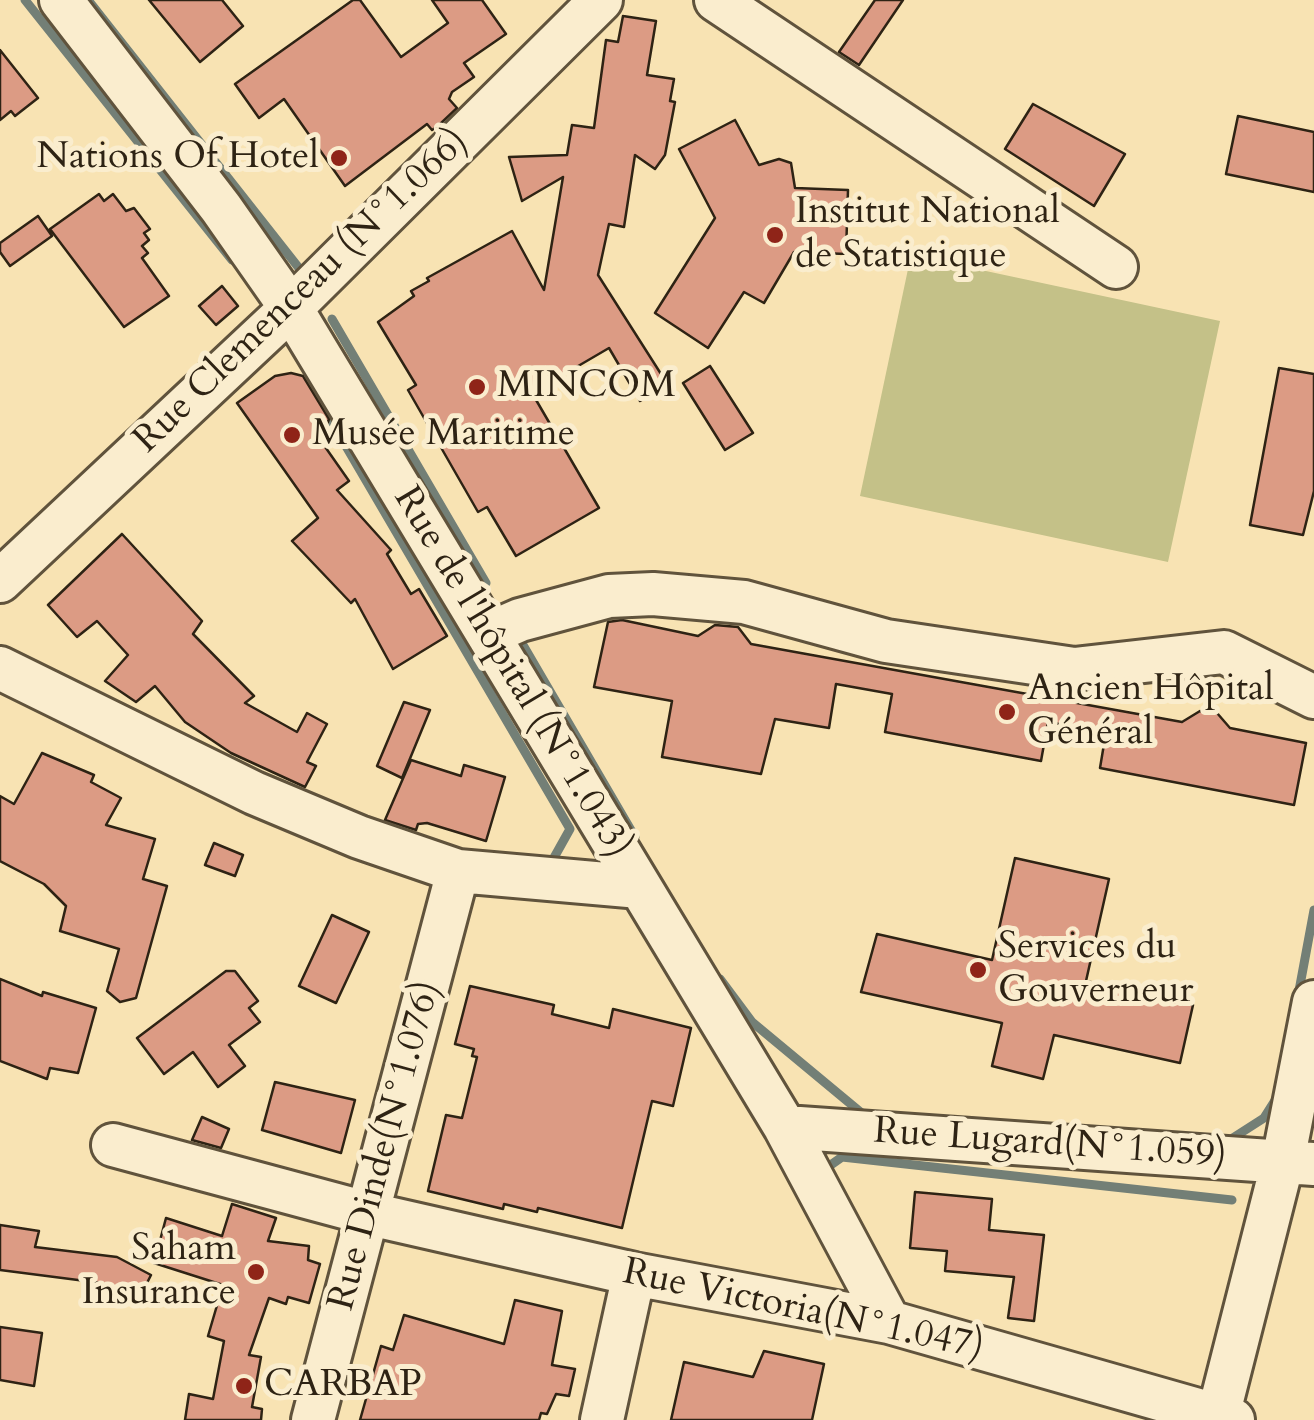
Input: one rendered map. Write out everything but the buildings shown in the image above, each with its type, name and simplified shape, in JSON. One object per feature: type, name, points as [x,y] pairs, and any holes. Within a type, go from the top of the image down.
[{"type":"street","name":"Rue de l'hôpital (N°1.043)","points":[[61,0],[222,208],[291,308],[786,1128],[889,1322]]},
{"type":"street","name":"Rue Clemenceau (N°1.066)","points":[[0,581],[291,308],[601,0]]},
{"type":"street","points":[[716,0],[1116,267]]},
{"type":"street","points":[[488,634],[520,620],[609,596],[654,594],[744,602],[886,641],[1074,669],[1224,652],[1314,697]]},
{"type":"street","points":[[0,668],[254,793],[359,837],[458,871],[640,887]]},
{"type":"street","name":"Rue Dinde(N°1.076)","points":[[313,1420],[458,871]]},
{"type":"street","points":[[1222,1419],[1299,1163],[1314,1002]]},
{"type":"street","name":"Rue Lugard(N°1.059)","points":[[786,1128],[1299,1163]]},
{"type":"street","name":"Rue Victoria(N°1.047)","points":[[113,1145],[370,1214],[634,1274],[889,1322],[1222,1419]]},
{"type":"street","points":[[602,1420],[634,1274]]},
{"type":"shaded area","points":[[911,255],[1220,321],[1168,562],[860,496]]},
{"type":"waterway","points":[[25,0],[232,260]]},
{"type":"waterway","points":[[88,0],[306,277]]},
{"type":"waterway","points":[[332,319],[486,583]]},
{"type":"waterway","points":[[316,395],[570,829],[551,863]]},
{"type":"waterway","points":[[523,645],[635,837]]},
{"type":"waterway","points":[[1298,996],[1314,910]]},
{"type":"waterway","points":[[720,979],[752,1022],[864,1115]]},
{"type":"waterway","points":[[1225,1143],[1264,1118],[1276,1099]]},
{"type":"waterway","points":[[825,1169],[842,1157],[1232,1200]]},
{"type":"place","name":"Nations Of Hotel","points":[[339,158]]},
{"type":"place","name":"Institut National de Statistique","points":[[775,235]]},
{"type":"place","name":"MINCOM","points":[[477,387]]},
{"type":"place","name":"Musée Maritime","points":[[292,435]]},
{"type":"place","name":"Ancien Hôpital Général","points":[[1007,712]]},
{"type":"place","name":"Services du Gouverneur","points":[[978,970]]},
{"type":"place","name":"Saham Insurance","points":[[256,1272]]},
{"type":"place","name":"CARBAP","points":[[244,1386]]}]
